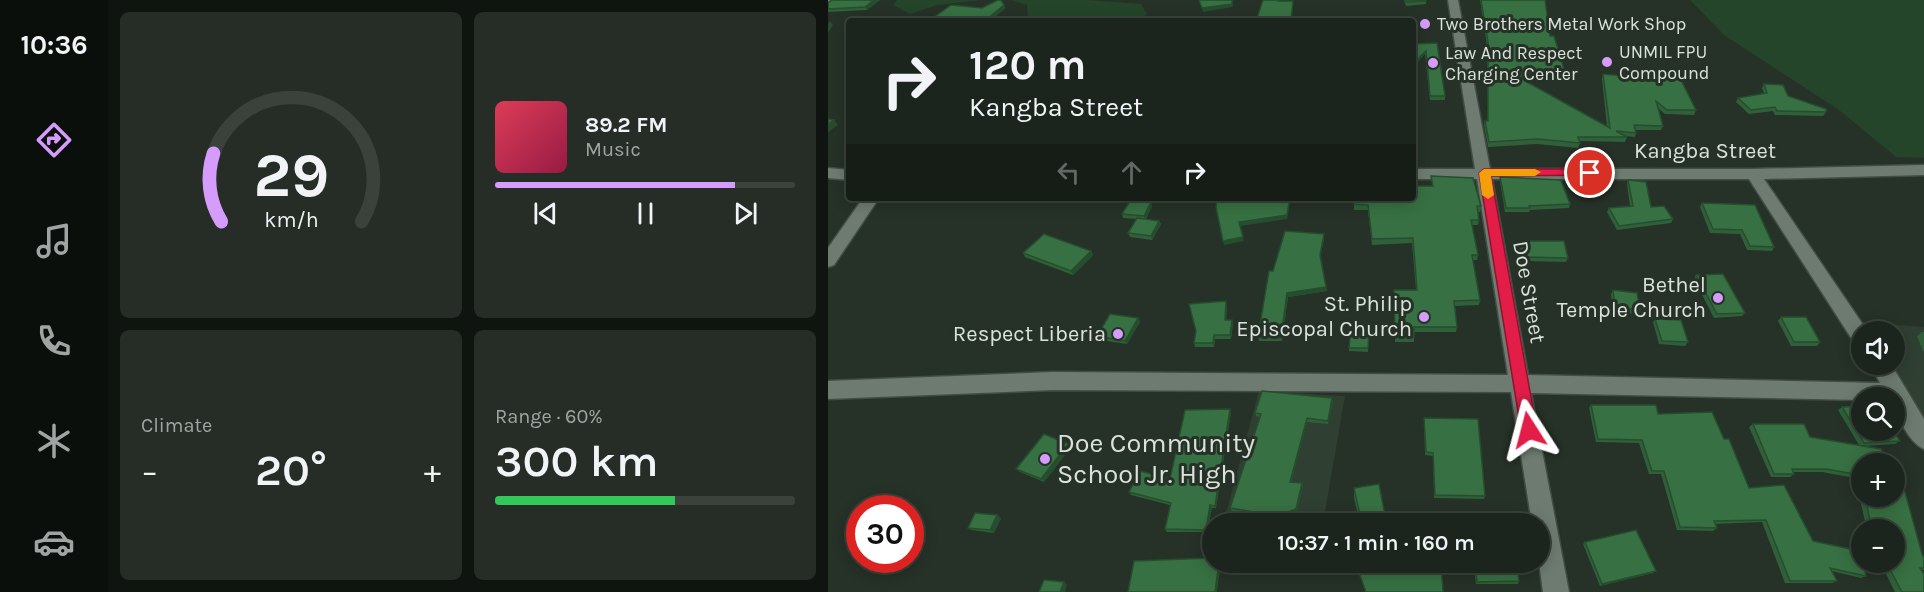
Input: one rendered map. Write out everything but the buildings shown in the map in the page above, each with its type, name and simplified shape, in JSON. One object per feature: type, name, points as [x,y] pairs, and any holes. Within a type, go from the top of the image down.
[{"type":"street","name":"Doe Street","points":[[1453,0],[1556,592]]},
{"type":"street","name":"Kangba Street","points":[[1416,174],[1753,174],[1924,170]]},
{"type":"street","points":[[828,173],[846,174]]},
{"type":"street","points":[[1753,174],[1851,321]]},
{"type":"street","points":[[828,261],[869,201]]},
{"type":"street","points":[[828,390],[915,389],[1050,381],[1521,384],[1851,391]]},
{"type":"street","points":[[1905,407],[1924,439]]},
{"type":"shaded area","points":[[1905,325],[1924,327],[1924,419],[1895,375],[1905,375]]},
{"type":"shaded area","points":[[1259,391],[1345,396],[1325,513],[1226,513]]},
{"type":"green space","points":[[897,0],[981,0],[937,5],[910,14],[893,5]]},
{"type":"green space","points":[[1011,0],[1088,0],[1141,4],[1147,14],[1142,18],[1028,18],[1027,5]]},
{"type":"green space","points":[[1690,0],[1924,0],[1924,158],[1896,157],[1839,110],[1724,35]]},
{"type":"slow traffic","points":[[1488,195],[1484,173],[1535,172]]},
{"type":"place","name":"Two Brothers Metal Work Shop","points":[[1425,24]]},
{"type":"place","name":"UNMIL FPU Compound","points":[[1607,62]]},
{"type":"place","name":"Law And Respect Charging Center","points":[[1433,63]]},
{"type":"place","name":"Bethel Temple Church","points":[[1718,298]]},
{"type":"place","name":"St. Philip Episcopal Church","points":[[1424,317]]},
{"type":"place","name":"Respect Liberia","points":[[1118,334]]},
{"type":"place","name":"Doe Community School Jr. High","points":[[1045,459]]},
{"type":"route","points":[[1529,430],[1484,173],[1590,173]]}]
